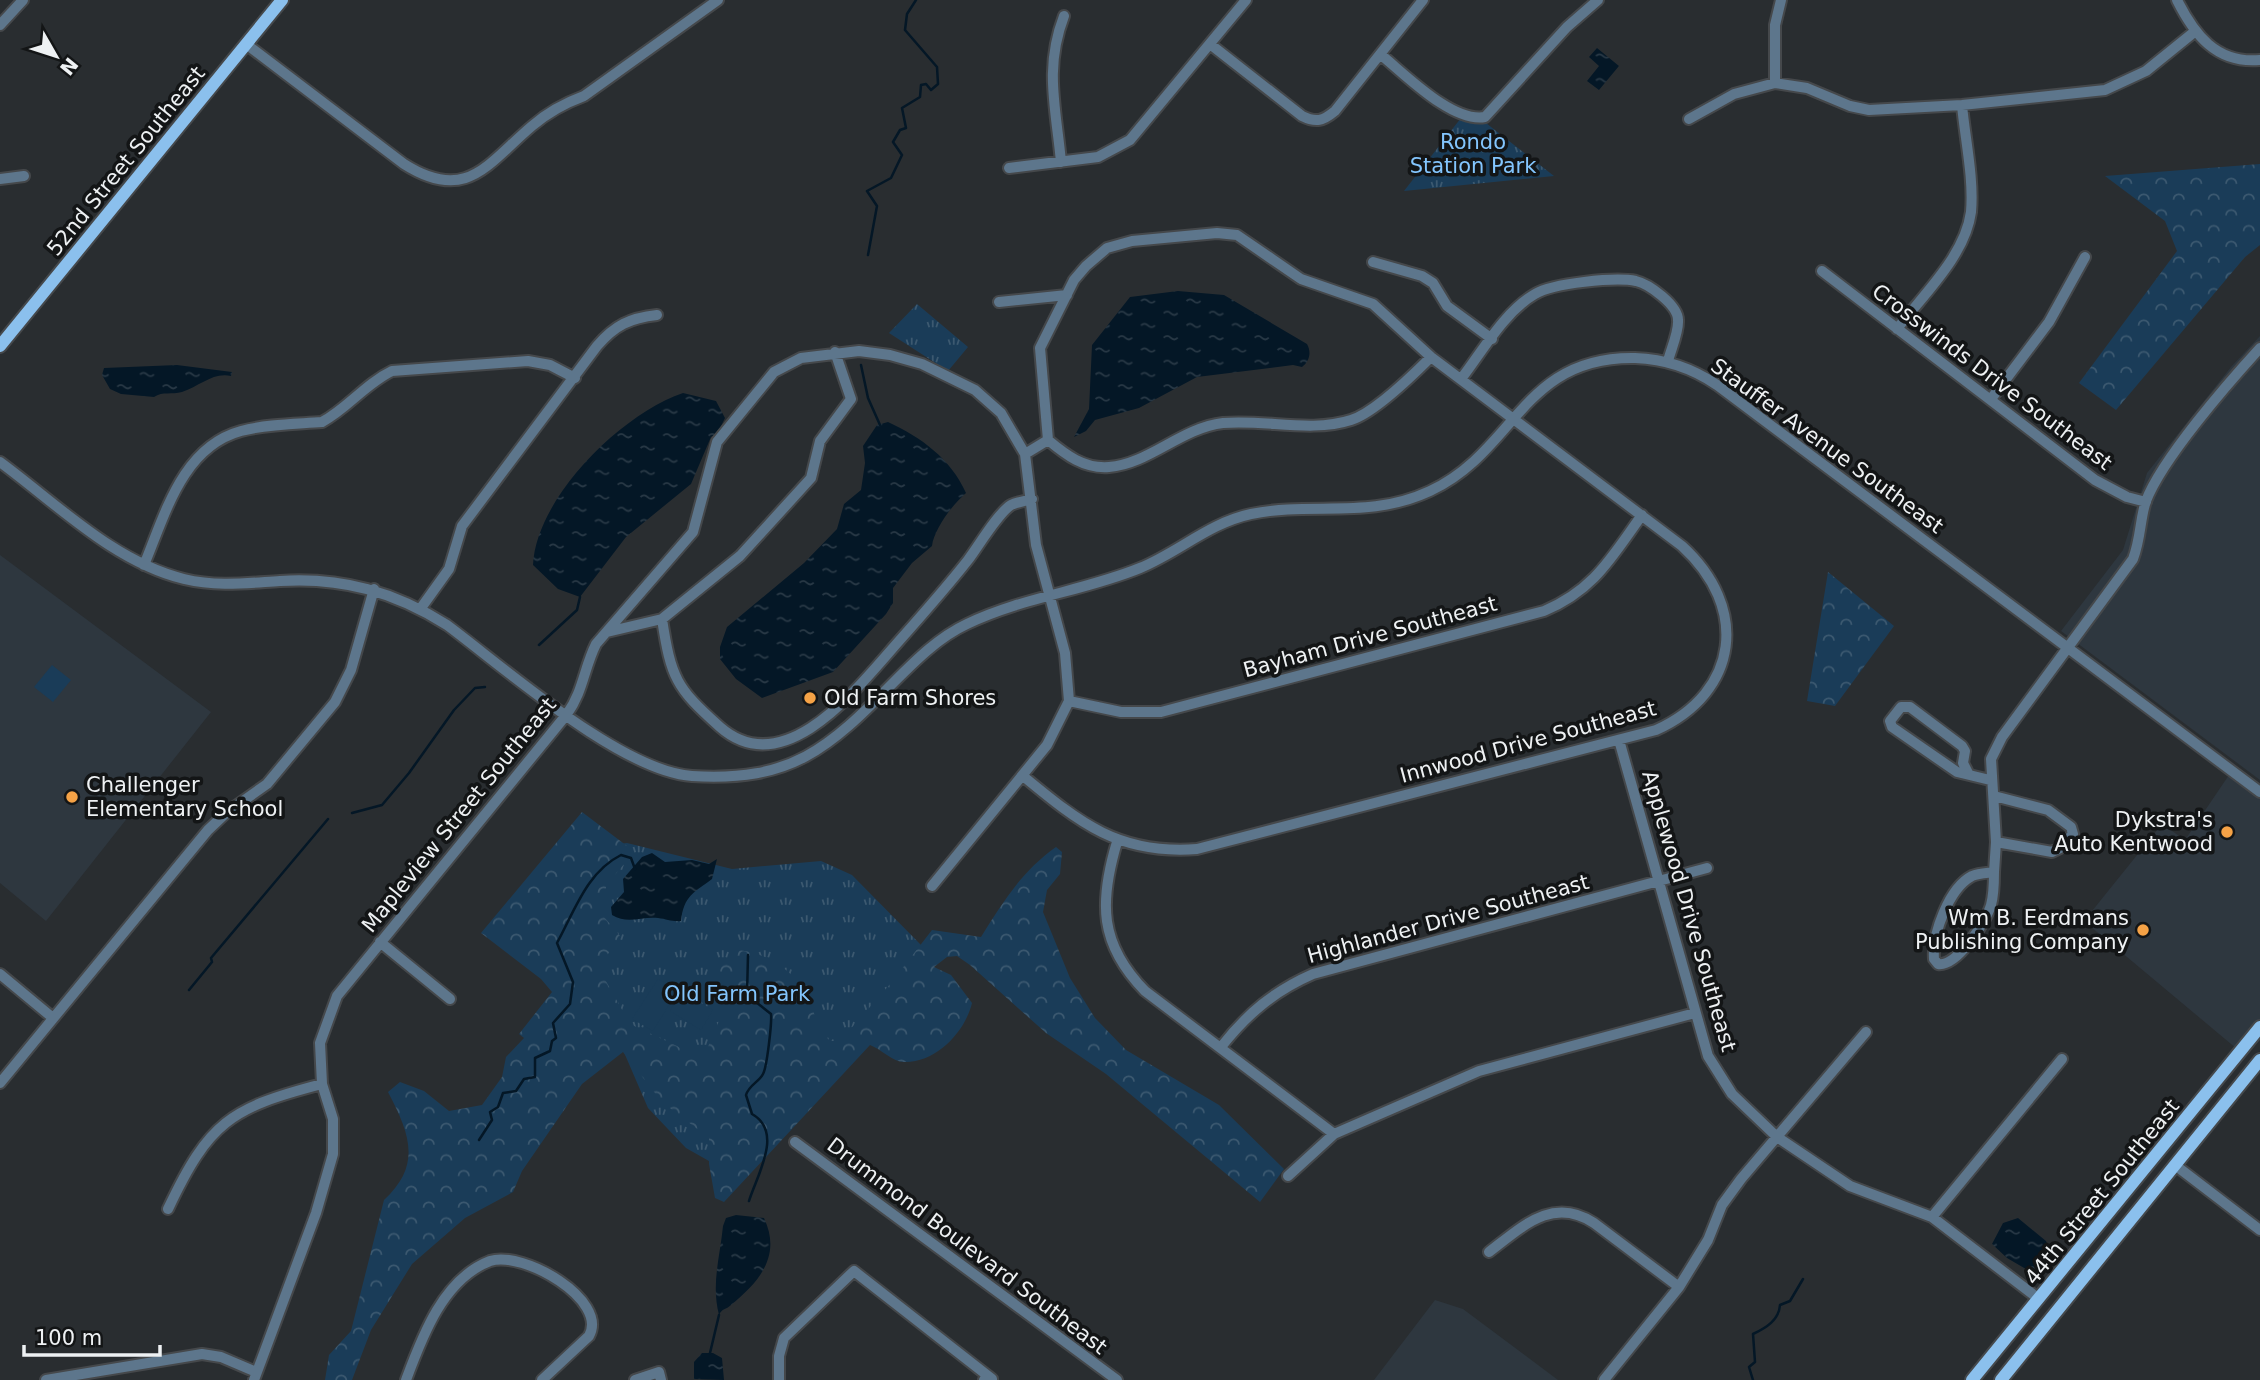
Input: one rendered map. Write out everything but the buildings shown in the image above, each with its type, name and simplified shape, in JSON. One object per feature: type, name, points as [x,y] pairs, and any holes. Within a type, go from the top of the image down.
[{"type":"main road","name":"52nd Street Southeast","points":[[0,346],[282,0]]},
{"type":"main road","points":[[2260,1027],[2260,1039]]},
{"type":"main road","name":"44th Street Southeast","points":[[1972,1380],[2260,1027]]},
{"type":"main road","points":[[2233,1060],[2241,1073],[2236,1089]]},
{"type":"main road","name":"44th Street Southeast","points":[[2001,1380],[2260,1060]]},
{"type":"main road","points":[[2175,1165],[2171,1146],[2207,1092]]},
{"type":"main road","points":[[2036,1336],[2044,1313],[2039,1299]]},
{"type":"street","points":[[0,25],[23,0]]},
{"type":"street","points":[[246,44],[404,164],[420,174],[454,179],[486,169],[533,124],[584,96],[718,0]]},
{"type":"street","points":[[1009,168],[1098,157],[1130,140],[1246,0]]},
{"type":"street","points":[[1210,44],[1302,117],[1312,121],[1323,120],[1335,111],[1423,0]]},
{"type":"street","points":[[1380,54],[1442,104],[1475,119],[1485,117],[1567,27],[1598,0]]},
{"type":"street","points":[[1775,83],[1775,25],[1781,0]]},
{"type":"street","points":[[2177,0],[2193,33],[2214,49],[2235,58],[2260,60]]},
{"type":"street","points":[[1061,162],[1052,67],[1055,41],[1064,16]]},
{"type":"street","points":[[1689,119],[1734,94],[1775,83],[1807,88],[1850,106],[1869,110],[1962,105],[2112,88],[2146,71],[2193,33]]},
{"type":"street","points":[[1897,329],[1958,249],[1969,218],[1969,178],[1962,105]]},
{"type":"street","points":[[0,179],[24,176]]},
{"type":"street","name":"Innwood Drive Southeast","points":[[1023,776],[1072,816],[1117,842],[1166,851],[1209,847],[1656,730],[1683,717],[1710,688],[1726,649],[1726,617],[1716,586],[1697,560],[1431,357],[1373,304],[1301,279],[1237,235],[1217,233],[1155,239],[1107,248],[1074,280],[1040,348],[1048,440]]},
{"type":"street","points":[[1990,399],[2049,322],[2085,257]]},
{"type":"street","points":[[1373,262],[1423,276],[1433,283],[1447,306],[1492,339]]},
{"type":"street","name":"Crosswinds Drive Southeast","points":[[1822,271],[2095,480],[2127,497],[2146,502]]},
{"type":"street","points":[[1461,379],[1518,308],[1543,290],[1633,280],[1642,283],[1666,301],[1679,319],[1668,361]]},
{"type":"street","points":[[999,302],[1067,295]]},
{"type":"street","points":[[421,608],[449,569],[462,526],[610,331],[636,318],[657,315]]},
{"type":"street","points":[[1994,872],[1971,877],[1955,894],[1936,938],[1934,958],[1938,964],[1951,962],[1977,932],[1990,909],[1994,872],[1996,842],[1994,796],[1990,780],[1991,759],[2002,737],[2065,647],[2133,559],[2141,536],[2146,502],[2161,472],[2260,348]]},
{"type":"street","name":"Mapleview Street Southeast","points":[[255,1376],[316,1213],[333,1154],[333,1119],[322,1084],[320,1042],[337,996],[577,699],[586,663],[596,644],[693,532],[717,442],[759,389],[774,372],[801,358],[859,351],[890,355],[956,379],[975,390],[1002,413],[1025,454]]},
{"type":"street","points":[[607,632],[662,619],[740,556],[811,478],[820,441],[851,399],[835,352]]},
{"type":"street","points":[[932,886],[1054,736],[1069,701],[1065,653],[1036,545],[1025,454],[1048,440],[1066,456],[1087,465],[1108,467],[1134,462],[1179,436],[1222,423],[1305,424],[1353,419],[1409,379],[1431,357]]},
{"type":"street","name":"Stauffer Avenue Southeast","points":[[0,462],[105,541],[144,565],[186,579],[225,585],[311,580],[374,589],[421,608],[619,751],[659,769],[688,776],[759,773],[818,751],[849,727],[934,644],[989,613],[1140,568],[1213,527],[1243,516],[1275,510],[1367,510],[1417,497],[1470,466],[1545,385],[1586,363],[1618,358],[1668,361],[1717,385],[2260,792]]},
{"type":"street","points":[[144,565],[183,477],[193,461],[216,443],[239,431],[322,422],[371,383],[392,371],[528,361],[550,365],[575,378]]},
{"type":"street","points":[[662,619],[666,648],[678,686],[690,701],[734,739],[756,746],[779,743],[818,723],[855,691],[940,597],[1010,506],[1031,499]]},
{"type":"street","name":"Bayham Drive Southeast","points":[[1069,701],[1121,712],[1161,712],[1544,611],[1574,597],[1593,581],[1642,516]]},
{"type":"street","points":[[0,1083],[208,830],[226,813],[267,784],[335,702],[351,670],[374,589]]},
{"type":"street","points":[[1968,773],[1963,763],[1965,751],[1962,746],[1910,707],[1901,707],[1894,714],[1892,727],[1903,737],[1957,772],[1990,780]]},
{"type":"street","name":"Applewood Drive Southeast","points":[[1619,740],[1708,1056],[1732,1094],[1777,1137],[1850,1186],[1932,1217],[2039,1299]]},
{"type":"street","points":[[1994,796],[2048,810],[2071,827],[2073,834],[2060,848],[2052,852],[1996,842]]},
{"type":"street","points":[[1117,842],[1106,877],[1104,906],[1106,926],[1123,966],[1145,991],[1334,1134]]},
{"type":"street","name":"Highlander Drive Southeast","points":[[1221,1047],[1259,1004],[1286,986],[1313,974],[1707,868]]},
{"type":"street","points":[[380,942],[450,999]]},
{"type":"street","points":[[0,974],[53,1018]]},
{"type":"street","points":[[1288,1176],[1334,1134],[1479,1071],[1695,1013]]},
{"type":"street","points":[[1604,1380],[1679,1287],[1708,1240],[1722,1205],[1867,1032]]},
{"type":"street","points":[[1932,1217],[2062,1059]]},
{"type":"street","points":[[168,1209],[193,1157],[218,1127],[253,1104],[322,1084]]},
{"type":"street","name":"Drummond Boulevard Southeast","points":[[795,1142],[1117,1380]]},
{"type":"street","points":[[2175,1165],[2260,1230]]},
{"type":"street","points":[[1489,1252],[1535,1220],[1552,1212],[1565,1211],[1587,1219],[1679,1287]]},
{"type":"street","points":[[406,1380],[439,1306],[469,1274],[491,1261],[518,1260],[541,1268],[587,1306],[593,1316],[593,1328],[542,1380]]},
{"type":"street","points":[[779,1380],[779,1356],[785,1338],[854,1271],[992,1379],[984,1380]]},
{"type":"street","points":[[46,1380],[202,1354],[221,1357],[255,1376]]},
{"type":"street","points":[[635,1380],[659,1372],[661,1380]]},
{"type":"shaded area","points":[[2260,336],[2260,780],[2061,631],[2123,550],[2147,473],[2231,367]]},
{"type":"shaded area","name":"Challenger Elementary School","points":[[0,555],[211,712],[46,921],[0,883]]},
{"type":"shaded area","points":[[2229,775],[2260,799],[2260,1020],[2237,1049],[2084,921],[2162,824],[2185,840]]},
{"type":"shaded area","points":[[1435,1300],[1463,1309],[1558,1380],[1374,1380]]},
{"type":"green space","name":"Rondo Station Park","points":[[1468,109],[1554,176],[1404,191]]},
{"type":"green space","points":[[2260,164],[2260,245],[2245,257],[2116,410],[2079,383],[2177,251],[2165,221],[2105,176]]},
{"type":"green space","points":[[917,304],[968,347],[948,371],[889,333]]},
{"type":"green space","points":[[1828,572],[1894,626],[1835,706],[1807,701]]},
{"type":"green space","points":[[52,665],[71,680],[53,702],[34,687]]},
{"type":"green space","points":[[582,812],[631,849],[625,863],[607,884],[599,911],[621,937],[598,967],[630,1024],[677,1046],[701,1063],[722,1014],[717,987],[719,971],[736,950],[755,953],[773,961],[796,979],[806,994],[824,1034],[830,1041],[840,1041],[891,983],[932,930],[981,937],[1005,899],[1023,877],[1056,847],[1062,852],[1060,874],[1047,890],[1043,912],[1070,978],[1095,1018],[1126,1050],[1219,1105],[1284,1169],[1260,1202],[1106,1074],[1046,1033],[970,965],[957,956],[947,957],[934,967],[951,975],[972,1003],[956,1035],[938,1051],[916,1061],[904,1062],[891,1058],[870,1045],[724,1202],[715,1198],[709,1164],[709,1138],[662,1102],[623,1052],[582,1084],[522,1171],[513,1192],[465,1218],[412,1264],[371,1330],[352,1380],[325,1380],[329,1355],[351,1331],[384,1200],[396,1187],[408,1162],[406,1135],[388,1092],[400,1082],[424,1091],[449,1111],[482,1105],[502,1077],[506,1057],[524,1038],[519,1034],[552,992],[541,979],[481,933]]},
{"type":"green space","name":"Old Farm Park","points":[[627,843],[732,869],[821,861],[852,875],[921,945],[856,1047],[739,1178],[686,1148],[648,1108],[601,999],[542,878],[588,848]]},
{"type":"green space","points":[[658,979],[678,990],[653,1031],[632,1019]]},
{"type":"green space","points":[[681,991],[713,1010],[701,1030],[670,1011]]},
{"type":"water","points":[[1597,48],[1619,66],[1599,90],[1587,81],[1599,66],[1589,57]]},
{"type":"water","points":[[1178,291],[1224,295],[1307,344],[1308,360],[1302,367],[1293,365],[1197,377],[1139,408],[1095,420],[1086,431],[1074,437],[1089,409],[1092,345],[1130,297]]},
{"type":"water","points":[[177,365],[232,372],[231,376],[218,376],[182,392],[154,397],[121,394],[110,389],[102,375],[104,368]]},
{"type":"water","points":[[683,393],[716,401],[725,418],[718,432],[711,437],[691,484],[626,537],[580,597],[558,589],[533,565],[538,539],[549,513],[565,487],[609,439],[634,419]]},
{"type":"water","points":[[888,422],[934,450],[952,470],[966,493],[945,517],[932,546],[912,563],[893,588],[893,603],[886,614],[833,672],[762,698],[736,679],[720,659],[720,647],[727,627],[804,563],[837,529],[844,504],[861,490],[865,463],[863,446],[877,425]]},
{"type":"water","points":[[652,853],[665,862],[692,860],[709,864],[717,859],[712,879],[687,900],[681,921],[661,918],[635,920],[612,915],[611,907],[624,892],[623,879],[642,857]]},
{"type":"water","points":[[736,1215],[764,1218],[769,1232],[769,1256],[765,1267],[750,1287],[719,1315],[716,1281],[723,1226],[726,1218]]},
{"type":"water","points":[[2018,1218],[2046,1241],[2050,1251],[2045,1264],[2031,1272],[2007,1258],[1992,1244],[2003,1223]]},
{"type":"water","points":[[702,1353],[713,1353],[722,1358],[724,1380],[694,1379],[694,1362]]},
{"type":"waterway","points":[[868,255],[877,206],[867,191],[891,178],[902,155],[893,142],[900,130],[906,128],[902,108],[920,97],[921,85],[926,84],[931,90],[938,84],[937,67],[905,30],[907,14],[916,0]]},
{"type":"waterway","points":[[861,365],[868,398],[880,425]]},
{"type":"waterway","points":[[539,645],[577,610],[580,597]]},
{"type":"waterway","points":[[352,813],[382,805],[409,773],[454,710],[475,688],[485,687]]},
{"type":"waterway","points":[[189,990],[212,962],[211,958],[328,819]]},
{"type":"waterway","points":[[479,1140],[492,1120],[490,1112],[498,1107],[503,1093],[516,1091],[524,1079],[535,1077],[535,1058],[550,1051],[552,1041],[556,1038],[553,1023],[570,1004],[573,982],[557,943],[583,893],[599,871],[621,855],[631,858],[635,869]]},
{"type":"waterway","points":[[748,955],[747,995],[771,1014],[765,1070],[746,1095],[752,1114],[761,1122],[766,1132],[767,1143],[762,1167],[749,1201]]},
{"type":"waterway","points":[[1753,1380],[1749,1367],[1755,1362],[1753,1334],[1774,1319],[1780,1305],[1790,1301],[1803,1279]]},
{"type":"waterway","points":[[710,1353],[719,1315]]},
{"type":"place","name":"Old Farm Shores","points":[[810,698]]},
{"type":"place","name":"Challenger Elementary School","points":[[72,797]]},
{"type":"place","name":"Dykstra's Auto Kentwood","points":[[2227,832]]},
{"type":"place","name":"Wm B. Eerdmans Publishing Company","points":[[2143,930]]}]
